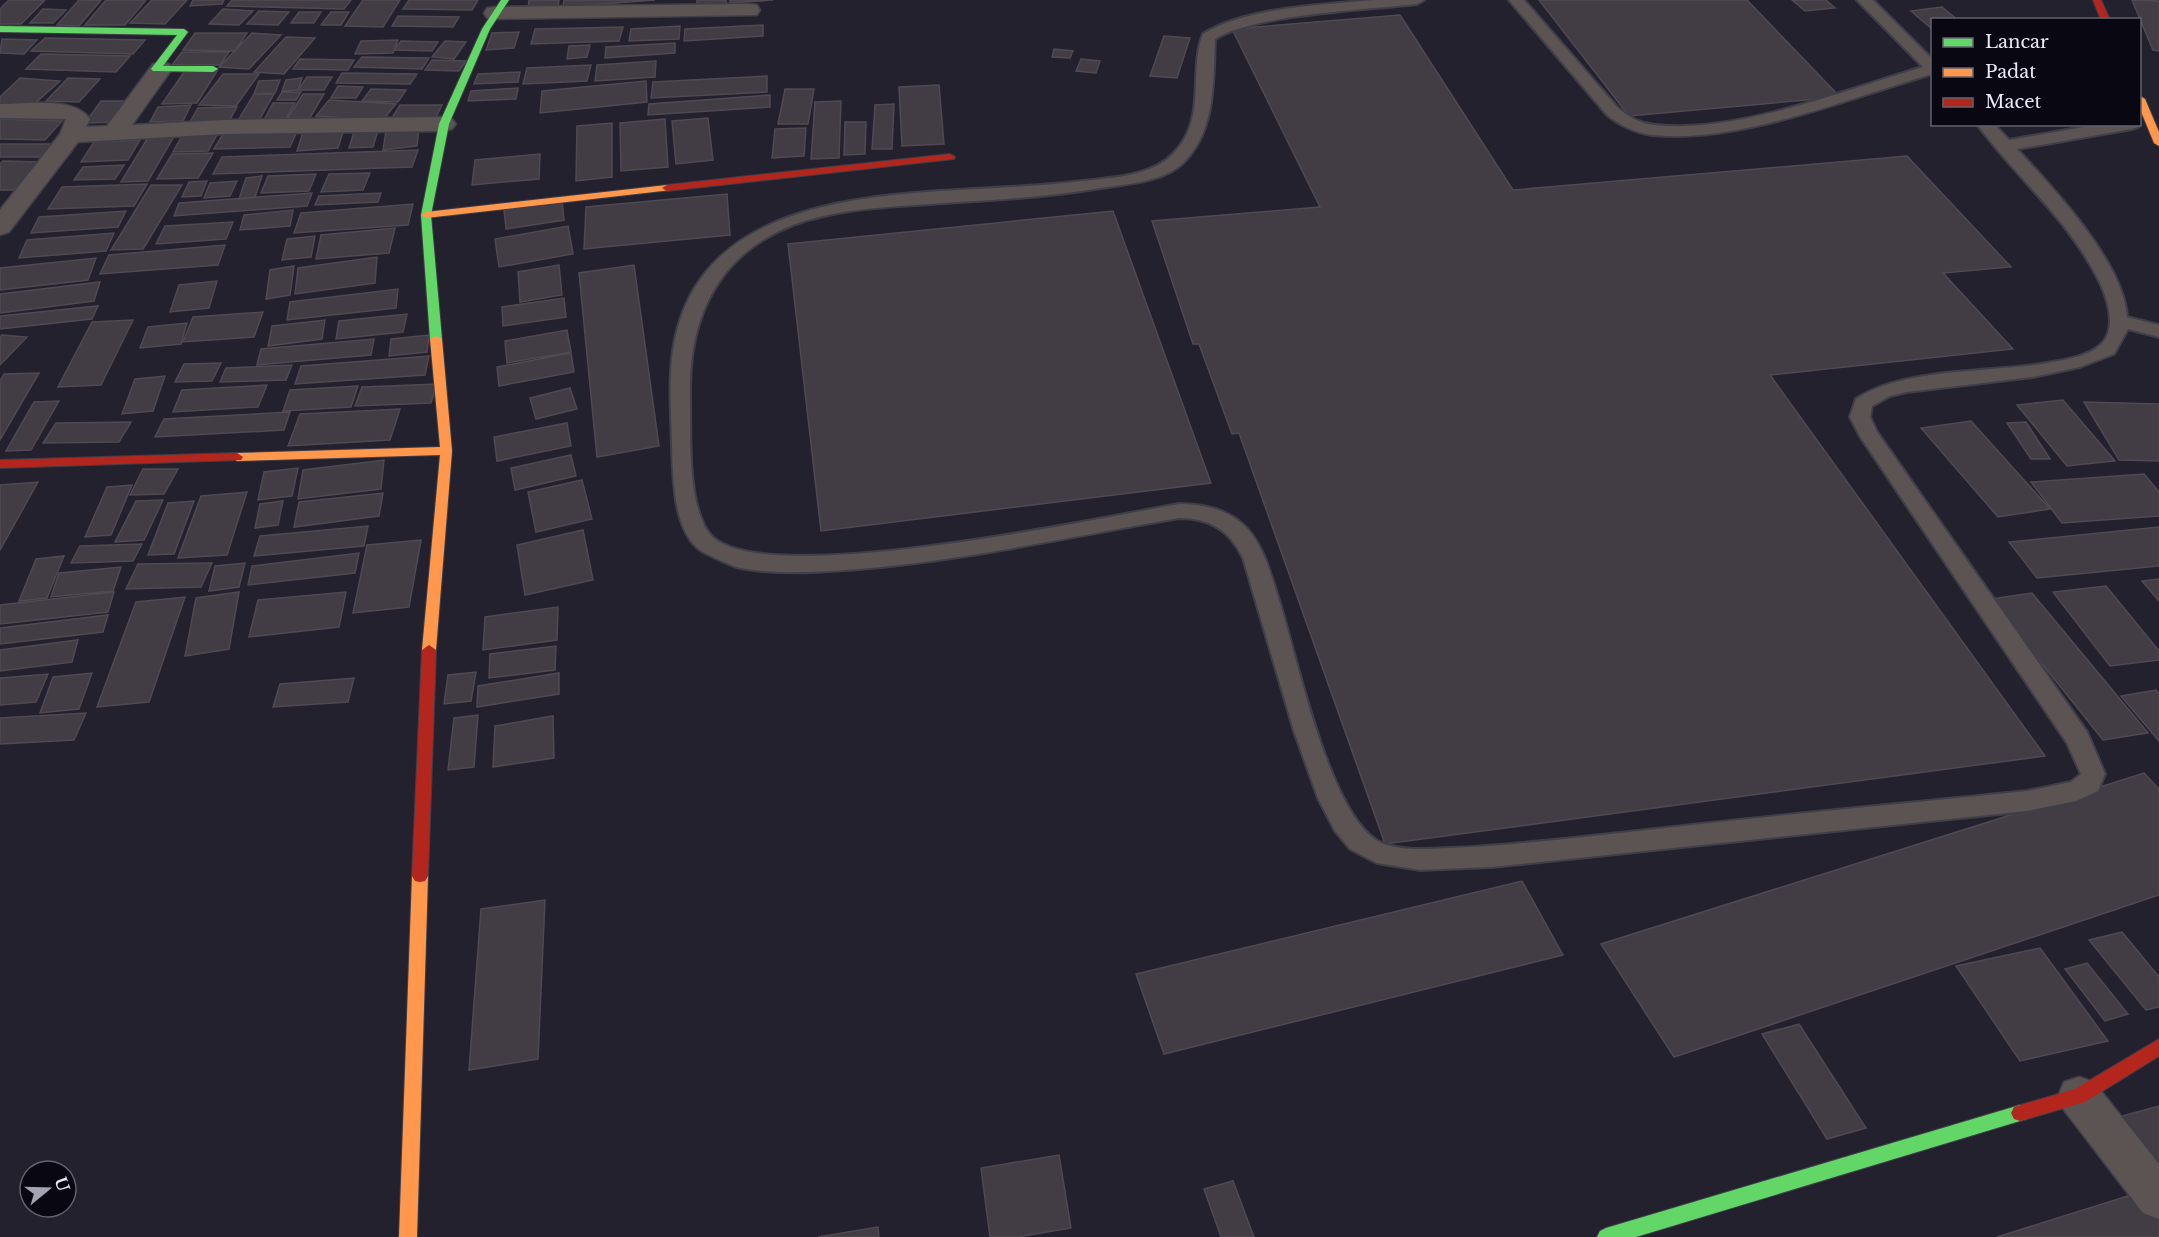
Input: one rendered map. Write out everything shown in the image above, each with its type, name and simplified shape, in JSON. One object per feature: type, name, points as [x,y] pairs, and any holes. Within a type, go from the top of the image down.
[{"type":"street","points":[[2097,0],[2105,18]]},
{"type":"street","points":[[408,1237],[425,711],[432,594],[446,451],[426,215],[444,124],[500,7],[749,10]]},
{"type":"street","points":[[0,29],[184,32],[156,69],[213,69]]},
{"type":"street","points":[[115,132],[161,69]]},
{"type":"street","points":[[0,111],[74,114],[78,119],[71,135],[0,227]]},
{"type":"street","points":[[71,135],[326,125],[444,124]]},
{"type":"street","points":[[2141,124],[2159,143]]},
{"type":"street","points":[[426,215],[950,157]]},
{"type":"street","points":[[0,464],[446,451]]},
{"type":"street","points":[[1606,1237],[1655,1220],[2079,1096],[2159,1047]]},
{"type":"street","points":[[2079,1096],[2159,1198]]},
{"type":"lane","points":[[1417,0],[1251,21],[1213,31],[1208,37],[1201,117],[1194,138],[1179,158],[1157,171],[1084,186],[839,207],[798,216],[756,236],[722,265],[705,286],[694,303],[686,329],[681,382],[683,460],[688,504],[702,540],[717,553],[754,564],[817,565],[916,555],[1179,511],[1204,513],[1223,520],[1245,542],[1261,576],[1316,762],[1330,797],[1359,842],[1371,850],[1391,856],[1443,860],[2027,801],[2085,788],[2093,774],[2084,750],[2054,702],[1868,433],[1860,417],[1861,409],[1868,399],[1892,390],[2046,369],[2108,350],[2121,336],[2127,322],[2127,306],[2110,266],[2085,233],[1987,126]]},
{"type":"lane","points":[[1516,0],[1605,104],[1627,123],[1648,131],[1661,133],[1716,126],[1791,112],[1931,68]]},
{"type":"lane","points":[[1864,0],[1893,26],[1931,67]]},
{"type":"lane","points":[[2005,146],[2122,126]]},
{"type":"lane","points":[[2127,322],[2159,331]]},
{"type":"building","points":[[9,0],[45,0],[21,24],[0,24],[0,9]]},
{"type":"building","points":[[79,0],[101,0],[79,26],[57,25]]},
{"type":"building","points":[[106,0],[146,0],[125,25],[85,25]]},
{"type":"building","points":[[152,0],[187,0],[165,24],[130,23]]},
{"type":"building","points":[[193,0],[224,0],[222,4],[190,6]]},
{"type":"building","points":[[232,0],[351,0],[344,9],[227,6]]},
{"type":"building","points":[[363,0],[400,0],[383,27],[345,26]]},
{"type":"building","points":[[409,0],[478,0],[472,10],[403,9]]},
{"type":"building","points":[[529,0],[559,0],[558,7],[528,10]]},
{"type":"building","points":[[564,0],[655,0],[563,7]]},
{"type":"building","points":[[697,0],[726,0],[726,6],[697,8]]},
{"type":"building","points":[[730,0],[773,0],[730,3]]},
{"type":"building","points":[[1539,0],[1747,0],[1840,97],[1629,116]]},
{"type":"building","points":[[1792,0],[1826,0],[1835,8],[1805,11]]},
{"type":"building","points":[[2132,0],[2159,1],[2159,51],[2153,50]]},
{"type":"building","points":[[1942,7],[1956,18],[1931,18],[1931,28],[1911,11]]},
{"type":"building","points":[[43,9],[66,10],[53,23],[30,23]]},
{"type":"building","points":[[223,9],[253,11],[239,25],[209,24]]},
{"type":"building","points":[[259,11],[289,12],[278,25],[247,24]]},
{"type":"building","points":[[299,12],[321,12],[314,23],[291,23]]},
{"type":"building","points":[[331,12],[349,12],[341,25],[321,25]]},
{"type":"building","points":[[1400,15],[1513,190],[1907,156],[2011,267],[1943,273],[2013,349],[1770,375],[2045,756],[1385,844],[1239,433],[1232,434],[1199,344],[1193,344],[1152,221],[1320,207],[1232,29]]},
{"type":"building","points":[[398,16],[459,17],[453,27],[392,26]]},
{"type":"building","points":[[763,25],[763,36],[684,41],[685,29]]},
{"type":"building","points":[[680,26],[679,39],[629,41],[631,29]]},
{"type":"building","points":[[623,27],[619,41],[531,44],[535,29]]},
{"type":"building","points":[[519,32],[514,48],[486,50],[492,33]]},
{"type":"building","points":[[195,33],[247,33],[235,51],[183,50]]},
{"type":"building","points":[[252,33],[281,35],[249,69],[219,67]]},
{"type":"building","points":[[1164,36],[1190,38],[1177,78],[1150,76]]},
{"type":"building","points":[[286,37],[315,38],[284,74],[254,72]]},
{"type":"building","points":[[45,38],[145,40],[133,54],[31,51]]},
{"type":"building","points":[[2,39],[37,40],[24,54],[0,53]]},
{"type":"building","points":[[398,40],[393,53],[355,54],[361,41]]},
{"type":"building","points":[[401,41],[438,42],[432,51],[394,50]]},
{"type":"building","points":[[445,41],[466,42],[454,59],[432,57]]},
{"type":"building","points":[[675,43],[675,53],[605,58],[606,47]]},
{"type":"building","points":[[590,45],[587,57],[567,59],[569,46]]},
{"type":"building","points":[[1054,49],[1073,51],[1070,58],[1052,57]]},
{"type":"building","points":[[182,52],[229,52],[220,65],[172,65]]},
{"type":"building","points":[[41,54],[130,56],[116,72],[26,69]]},
{"type":"building","points":[[362,57],[429,58],[422,69],[354,67]]},
{"type":"building","points":[[300,59],[354,60],[348,70],[293,69]]},
{"type":"building","points":[[1081,59],[1100,61],[1096,73],[1076,71]]},
{"type":"building","points":[[432,60],[466,61],[459,71],[425,70]]},
{"type":"building","points":[[656,61],[655,77],[595,81],[597,65]]},
{"type":"building","points":[[591,65],[587,81],[523,84],[527,68]]},
{"type":"building","points":[[217,71],[197,103],[162,104],[184,72]]},
{"type":"building","points":[[520,72],[518,82],[474,84],[478,74]]},
{"type":"building","points":[[342,73],[417,74],[410,84],[336,83]]},
{"type":"building","points":[[223,74],[259,74],[236,106],[199,105]]},
{"type":"building","points":[[767,76],[767,92],[651,98],[653,82]]},
{"type":"building","points":[[307,77],[332,77],[324,90],[298,90]]},
{"type":"building","points":[[20,78],[60,81],[33,105],[0,103],[0,97]]},
{"type":"building","points":[[68,78],[100,79],[79,102],[46,101]]},
{"type":"building","points":[[302,78],[298,90],[282,91],[286,80]]},
{"type":"building","points":[[280,80],[275,93],[254,94],[259,81]]},
{"type":"building","points":[[646,81],[647,102],[540,113],[542,91]]},
{"type":"building","points":[[939,85],[944,144],[902,146],[899,87]]},
{"type":"building","points":[[338,86],[363,87],[356,98],[331,98]]},
{"type":"building","points":[[518,88],[516,99],[468,101],[471,91]]},
{"type":"building","points":[[371,89],[406,90],[398,102],[362,101]]},
{"type":"building","points":[[785,89],[814,89],[808,124],[778,124]]},
{"type":"building","points":[[282,92],[301,92],[296,100],[277,100]]},
{"type":"building","points":[[254,94],[274,94],[258,122],[237,122]]},
{"type":"building","points":[[303,94],[324,94],[308,121],[286,121]]},
{"type":"building","points":[[770,95],[770,107],[648,115],[649,104]]},
{"type":"building","points":[[329,100],[396,104],[383,120],[316,116]]},
{"type":"building","points":[[101,101],[131,101],[116,122],[85,123]]},
{"type":"building","points":[[841,101],[839,158],[811,159],[815,102]]},
{"type":"building","points":[[273,103],[295,103],[285,120],[264,120]]},
{"type":"building","points":[[894,104],[892,149],[872,149],[875,105]]},
{"type":"building","points":[[191,105],[183,121],[150,122],[158,107]]},
{"type":"building","points":[[400,105],[442,105],[434,121],[390,121]]},
{"type":"building","points":[[237,107],[229,121],[190,122],[198,108]]},
{"type":"building","points":[[708,118],[713,160],[676,164],[672,121]]},
{"type":"building","points":[[0,119],[62,121],[45,140],[0,139]]},
{"type":"building","points":[[665,119],[668,167],[621,171],[620,123]]},
{"type":"building","points":[[845,122],[866,122],[865,154],[844,155]]},
{"type":"building","points":[[612,123],[612,177],[576,181],[577,126]]},
{"type":"building","points":[[379,127],[373,147],[349,148],[355,129]]},
{"type":"building","points":[[419,128],[417,146],[383,150],[386,131]]},
{"type":"building","points":[[806,128],[804,156],[772,158],[775,129]]},
{"type":"building","points":[[298,129],[290,147],[214,149],[225,131]]},
{"type":"building","points":[[344,129],[338,148],[297,151],[303,132]]},
{"type":"building","points":[[176,133],[148,181],[121,182],[150,134]]},
{"type":"building","points":[[218,133],[208,151],[173,152],[183,134]]},
{"type":"building","points":[[140,140],[128,160],[81,162],[94,142]]},
{"type":"building","points":[[0,144],[58,144],[47,157],[0,157]]},
{"type":"building","points":[[418,150],[412,167],[213,174],[222,157]]},
{"type":"building","points":[[213,153],[198,178],[157,179],[172,154]]},
{"type":"building","points":[[540,154],[539,179],[472,185],[475,160]]},
{"type":"building","points":[[3,161],[40,162],[14,190],[0,190],[0,164]]},
{"type":"building","points":[[124,165],[115,179],[74,180],[83,167]]},
{"type":"building","points":[[370,173],[363,190],[321,192],[329,174]]},
{"type":"building","points":[[316,174],[309,191],[261,193],[268,176]]},
{"type":"building","points":[[262,176],[255,197],[239,199],[246,178]]},
{"type":"building","points":[[207,181],[201,196],[182,197],[189,182]]},
{"type":"building","points":[[237,181],[230,196],[204,198],[210,183]]},
{"type":"building","points":[[147,184],[134,206],[48,209],[62,187]]},
{"type":"building","points":[[151,185],[182,185],[143,249],[111,250]]},
{"type":"building","points":[[312,193],[307,206],[174,216],[179,203]]},
{"type":"building","points":[[381,193],[378,202],[315,205],[319,196]]},
{"type":"building","points":[[727,194],[730,235],[584,249],[586,207]]},
{"type":"building","points":[[562,201],[564,220],[506,229],[504,210]]},
{"type":"building","points":[[413,204],[408,225],[294,233],[301,213]]},
{"type":"building","points":[[293,210],[290,226],[240,230],[244,215]]},
{"type":"building","points":[[126,211],[118,227],[31,233],[39,217]]},
{"type":"building","points":[[1113,211],[1211,483],[821,531],[788,244]]},
{"type":"building","points":[[233,222],[226,239],[156,244],[165,226]]},
{"type":"building","points":[[568,226],[573,254],[499,267],[495,239]]},
{"type":"building","points":[[395,228],[389,253],[316,259],[321,235]]},
{"type":"building","points":[[114,233],[106,251],[19,258],[27,240]]},
{"type":"building","points":[[315,236],[311,257],[282,260],[287,239]]},
{"type":"building","points":[[225,245],[218,265],[100,274],[109,255]]},
{"type":"building","points":[[377,257],[375,283],[295,294],[298,268]]},
{"type":"building","points":[[96,258],[88,280],[0,290],[0,268]]},
{"type":"building","points":[[559,265],[562,295],[520,302],[518,272]]},
{"type":"building","points":[[634,265],[659,446],[597,457],[579,273]]},
{"type":"building","points":[[294,266],[290,295],[266,299],[270,270]]},
{"type":"building","points":[[217,281],[209,308],[170,312],[179,285]]},
{"type":"building","points":[[100,282],[94,301],[0,313],[0,294]]},
{"type":"building","points":[[398,289],[396,308],[287,320],[290,302]]},
{"type":"building","points":[[564,298],[566,317],[503,326],[502,307]]},
{"type":"building","points":[[98,306],[92,319],[0,329],[0,316]]},
{"type":"building","points":[[263,312],[254,337],[183,342],[193,317]]},
{"type":"building","points":[[407,314],[403,332],[336,339],[339,321]]},
{"type":"building","points":[[133,320],[101,385],[58,387],[92,322]]},
{"type":"building","points":[[325,320],[322,339],[268,346],[272,326]]},
{"type":"building","points":[[187,323],[181,344],[140,348],[148,327]]},
{"type":"building","points":[[567,330],[571,352],[507,363],[505,341]]},
{"type":"building","points":[[2,335],[27,337],[0,365],[0,337]]},
{"type":"building","points":[[429,335],[427,352],[389,356],[391,339]]},
{"type":"building","points":[[374,339],[371,355],[257,365],[261,349]]},
{"type":"building","points":[[571,353],[574,372],[499,386],[497,367]]},
{"type":"building","points":[[429,356],[425,375],[295,384],[301,366]]},
{"type":"building","points":[[221,363],[212,381],[175,382],[184,364]]},
{"type":"building","points":[[292,365],[286,380],[220,382],[226,368]]},
{"type":"building","points":[[39,373],[0,440],[0,381],[4,374]]},
{"type":"building","points":[[165,376],[153,411],[122,414],[135,379]]},
{"type":"building","points":[[437,384],[431,403],[355,406],[362,387]]},
{"type":"building","points":[[267,385],[258,407],[173,412],[182,390]]},
{"type":"building","points":[[358,386],[351,407],[283,411],[290,390]]},
{"type":"building","points":[[570,388],[577,409],[536,419],[530,398]]},
{"type":"building","points":[[2063,400],[2115,461],[2067,466],[2017,405]]},
{"type":"building","points":[[59,401],[31,450],[6,451],[34,402]]},
{"type":"building","points":[[2084,402],[2159,404],[2159,461],[2119,460]]},
{"type":"building","points":[[400,409],[390,440],[288,446],[300,414]]},
{"type":"building","points":[[290,412],[284,430],[155,437],[164,419]]},
{"type":"building","points":[[1971,421],[2050,509],[1998,517],[1921,428]]},
{"type":"building","points":[[131,422],[119,442],[43,443],[56,423]]},
{"type":"building","points":[[2026,422],[2050,459],[2031,459],[2007,423]]},
{"type":"building","points":[[567,423],[571,446],[497,461],[494,437]]},
{"type":"building","points":[[571,455],[576,476],[515,490],[511,468]]},
{"type":"building","points":[[384,460],[381,489],[298,499],[303,470]]},
{"type":"building","points":[[298,468],[292,496],[258,500],[264,472]]},
{"type":"building","points":[[143,469],[178,469],[164,494],[130,495]]},
{"type":"building","points":[[2144,474],[2159,492],[2159,516],[2062,523],[2031,482]]},
{"type":"building","points":[[582,480],[592,519],[536,532],[528,492]]},
{"type":"building","points":[[38,482],[0,550],[0,485]]},
{"type":"building","points":[[132,485],[111,535],[85,537],[107,487]]},
{"type":"building","points":[[247,492],[227,555],[178,558],[201,496]]},
{"type":"building","points":[[383,493],[379,516],[294,527],[299,502]]},
{"type":"building","points":[[163,500],[144,540],[115,542],[136,501]]},
{"type":"building","points":[[194,501],[174,554],[148,555],[168,503]]},
{"type":"building","points":[[283,501],[278,525],[255,528],[260,504]]},
{"type":"building","points":[[368,526],[364,546],[254,556],[260,536]]},
{"type":"building","points":[[2159,527],[2159,566],[2037,578],[2009,542]]},
{"type":"building","points":[[583,530],[593,580],[525,595],[517,545]]},
{"type":"building","points":[[421,540],[409,607],[353,613],[367,545]]},
{"type":"building","points":[[142,544],[133,561],[71,563],[80,546]]},
{"type":"building","points":[[359,553],[355,573],[248,585],[252,566]]},
{"type":"building","points":[[64,556],[47,598],[19,601],[36,559]]},
{"type":"building","points":[[212,563],[201,587],[126,589],[138,564]]},
{"type":"building","points":[[245,563],[239,587],[209,591],[215,566]]},
{"type":"building","points":[[121,567],[113,591],[51,597],[59,573]]},
{"type":"building","points":[[2159,579],[2159,601],[2142,581]]},
{"type":"building","points":[[2106,586],[2159,651],[2159,660],[2110,666],[2053,592]]},
{"type":"building","points":[[114,592],[108,612],[0,624],[0,605]]},
{"type":"building","points":[[239,592],[229,649],[185,656],[196,598]]},
{"type":"building","points":[[346,592],[339,627],[249,637],[258,600]]},
{"type":"building","points":[[2032,593],[2148,733],[2103,740],[1990,599]]},
{"type":"building","points":[[185,597],[149,702],[97,707],[136,602]]},
{"type":"building","points":[[558,607],[557,640],[483,650],[485,617]]},
{"type":"building","points":[[108,615],[103,632],[0,644],[0,628]]},
{"type":"building","points":[[78,640],[72,662],[0,671],[0,650]]},
{"type":"building","points":[[556,646],[555,670],[489,678],[490,654]]},
{"type":"building","points":[[476,672],[471,701],[444,704],[448,675]]},
{"type":"building","points":[[92,673],[79,709],[40,713],[53,677]]},
{"type":"building","points":[[559,673],[559,694],[477,707],[478,686]]},
{"type":"building","points":[[48,674],[36,702],[0,705],[0,678]]},
{"type":"building","points":[[354,678],[348,702],[273,707],[280,684]]},
{"type":"building","points":[[2156,690],[2159,694],[2159,741],[2121,696]]},
{"type":"building","points":[[86,713],[74,740],[0,744],[0,718]]},
{"type":"building","points":[[478,715],[474,767],[448,770],[454,718]]},
{"type":"building","points":[[553,716],[554,758],[493,767],[495,726]]},
{"type":"building","points":[[2144,773],[2159,789],[2159,895],[1674,1057],[1601,944]]},
{"type":"building","points":[[1522,881],[1563,955],[1164,1054],[1136,974]]},
{"type":"building","points":[[545,900],[538,1059],[469,1070],[481,909]]},
{"type":"building","points":[[2122,932],[2159,977],[2159,1007],[2146,1010],[2089,940]]},
{"type":"building","points":[[2040,948],[2108,1041],[2020,1061],[1956,966]]},
{"type":"building","points":[[2087,963],[2128,1014],[2105,1021],[2065,969]]},
{"type":"building","points":[[1799,1024],[1866,1128],[1827,1139],[1762,1034]]},
{"type":"building","points":[[2159,1106],[2159,1176],[2115,1118]]},
{"type":"building","points":[[1059,1155],[1071,1228],[1018,1237],[990,1237],[981,1168]]},
{"type":"building","points":[[1233,1181],[1254,1237],[1221,1237],[1204,1189]]},
{"type":"building","points":[[2140,1192],[2159,1217],[2159,1237],[1997,1237]]},
{"type":"building","points":[[878,1227],[879,1237],[818,1237]]},
{"type":"traffic: fast","points":[[436,339],[426,215],[444,124],[486,29],[505,0]]},
{"type":"traffic: fast","points":[[0,29],[184,32],[156,69],[213,69]]},
{"type":"traffic: fast","points":[[1606,1237],[2020,1113]]},
{"type":"traffic: slow","points":[[2141,101],[2159,143]]},
{"type":"traffic: slow","points":[[426,215],[667,188]]},
{"type":"traffic: slow","points":[[429,650],[446,451],[436,339]]},
{"type":"traffic: slow","points":[[237,457],[446,451]]},
{"type":"traffic: slow","points":[[408,1237],[420,876]]},
{"type":"traffic: jam","points":[[2097,0],[2105,18]]},
{"type":"traffic: jam","points":[[667,188],[950,157]]},
{"type":"traffic: jam","points":[[0,464],[237,457]]},
{"type":"traffic: jam","points":[[420,876],[429,650]]},
{"type":"traffic: jam","points":[[2020,1113],[2079,1096],[2159,1047]]}]
